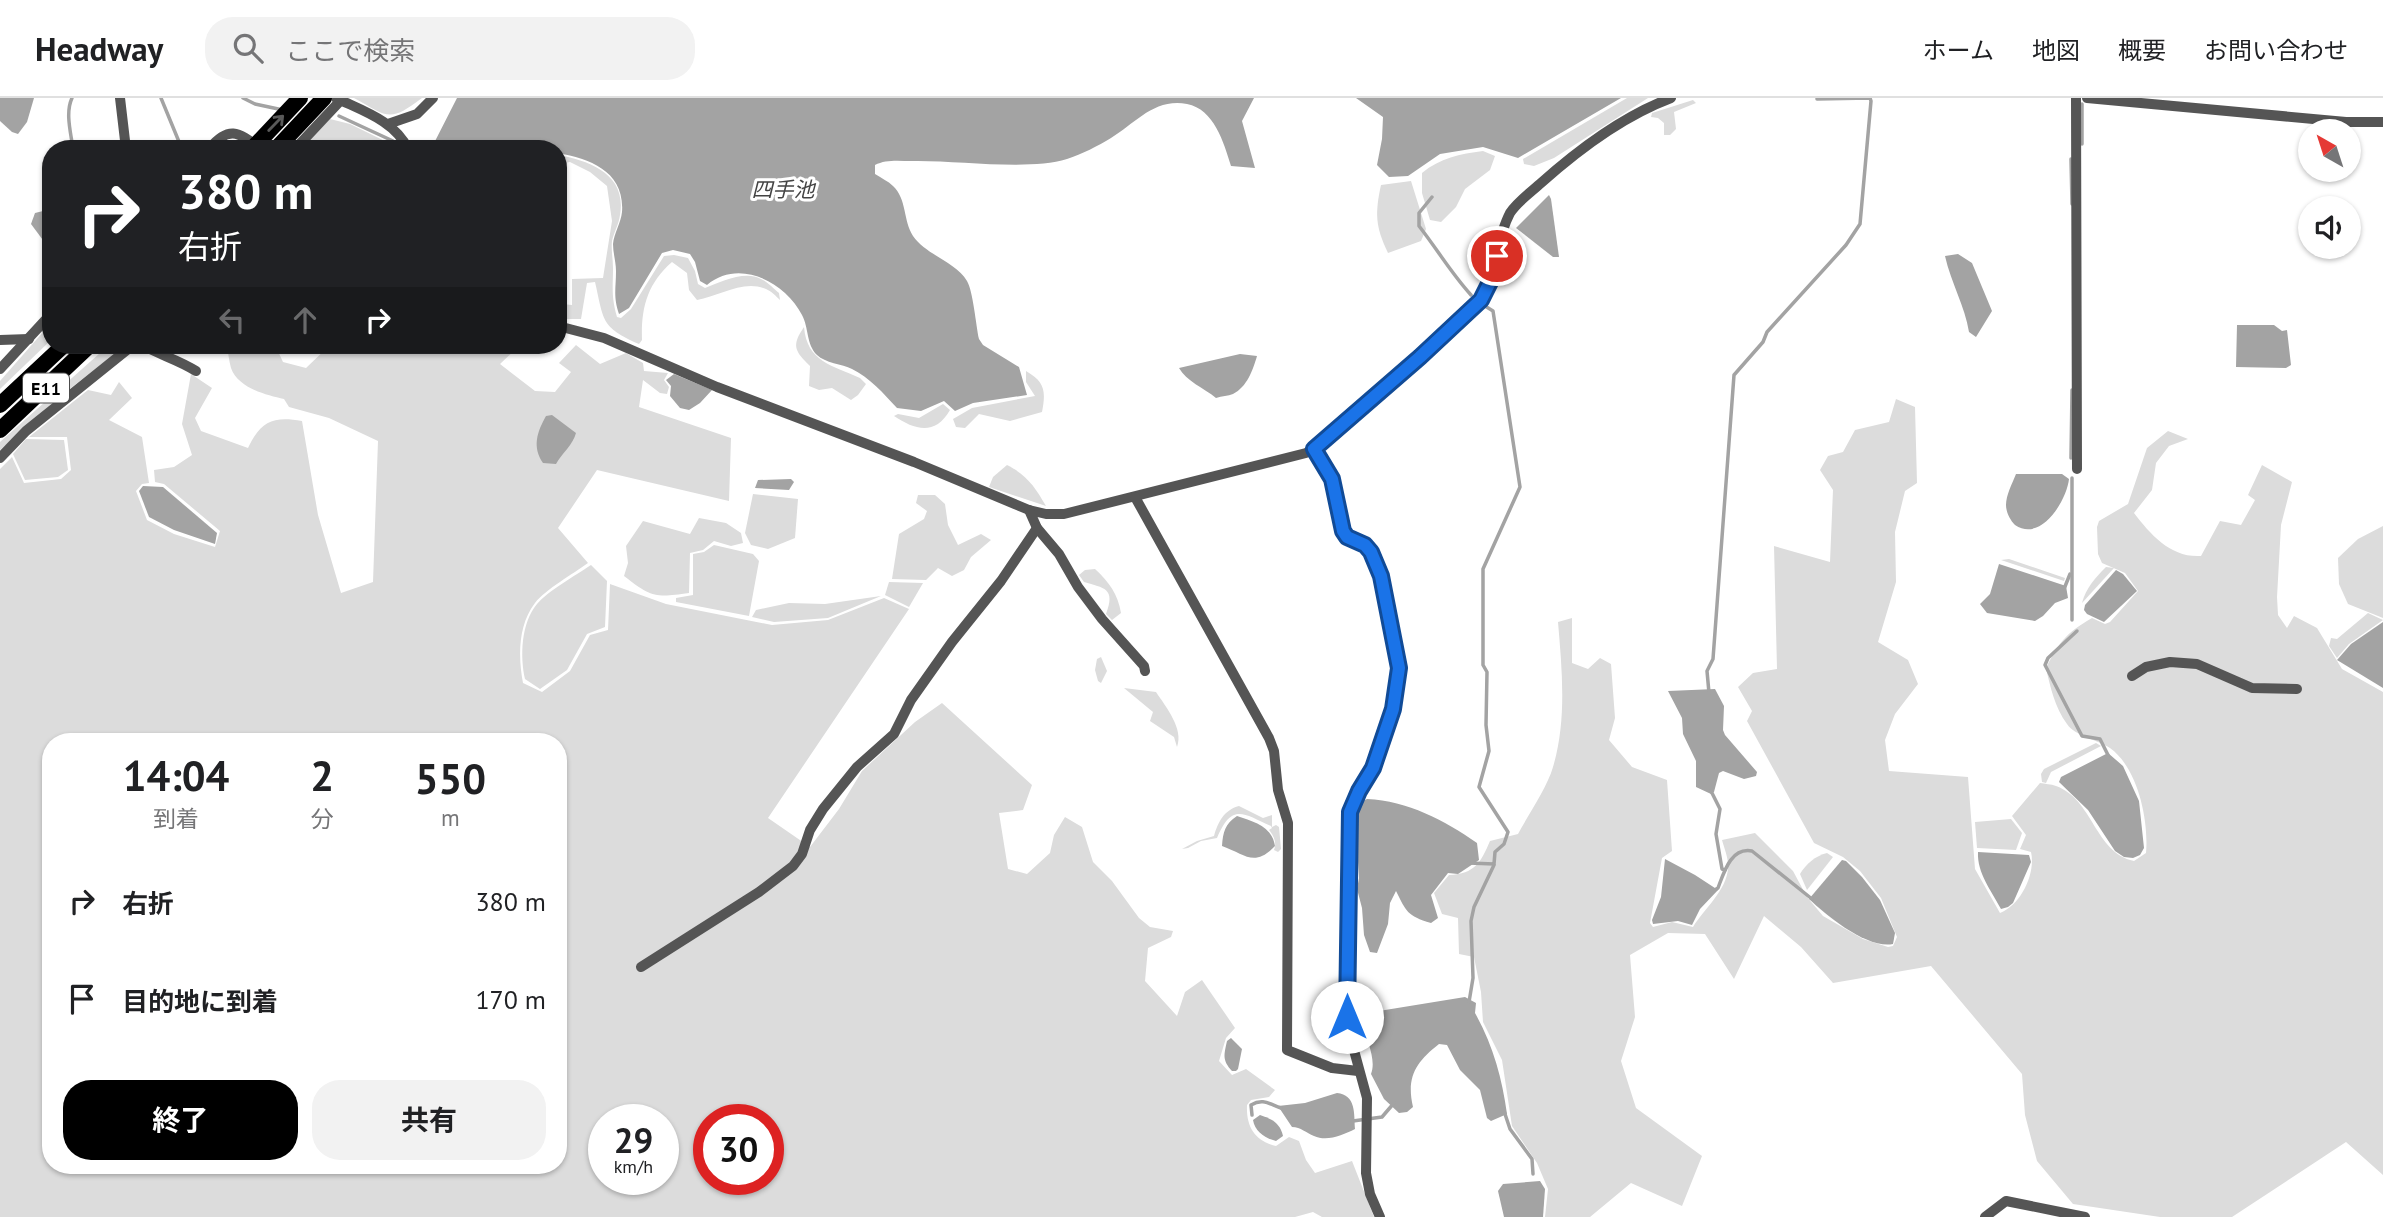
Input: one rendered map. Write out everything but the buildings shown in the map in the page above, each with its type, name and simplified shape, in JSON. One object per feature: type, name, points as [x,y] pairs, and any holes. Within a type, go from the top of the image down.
[{"type":"highway","points":[[260,140],[300,98]]},
{"type":"highway","points":[[286,140],[334,99]]},
{"type":"highway","name":"E11","points":[[0,405],[54,354]]},
{"type":"highway","name":"E11","points":[[0,430],[80,354]]},
{"type":"street","points":[[120,98],[125,140]]},
{"type":"street","points":[[388,124],[417,114],[433,98]]},
{"type":"street","points":[[567,328],[604,338],[717,387],[1029,510],[1064,514],[1314,449],[1481,300],[1490,282],[1511,211],[1577,150],[1643,111],[1671,98]]},
{"type":"street","points":[[2076,98],[2077,469]]},
{"type":"street","points":[[2087,98],[2346,122],[2383,122]]},
{"type":"street","points":[[302,140],[334,99],[388,124],[404,140]]},
{"type":"street","points":[[219,140],[227,133],[237,134],[246,140]]},
{"type":"street","points":[[0,369],[42,324]]},
{"type":"street","points":[[0,341],[29,339]]},
{"type":"street","points":[[0,458],[26,431],[122,354]]},
{"type":"street","points":[[160,354],[181,361],[196,371]]},
{"type":"street","points":[[1314,449],[1332,479],[1343,531],[1347,537],[1365,545],[1371,552],[1381,576],[1399,668],[1393,709],[1373,768],[1350,812],[1347,1017],[1358,1071],[1367,1098],[1366,1173],[1370,1194],[1380,1217]]},
{"type":"street","points":[[1135,497],[1274,751],[1278,790],[1288,823],[1287,1050],[1332,1068],[1358,1071]]},
{"type":"street","points":[[1029,510],[1037,528],[1059,554],[1078,587],[1144,666],[1145,671]]},
{"type":"street","points":[[641,968],[759,892],[793,866],[802,854],[810,830],[823,809],[857,767],[894,734],[911,700],[952,642],[1001,581],[1037,528]]},
{"type":"street","points":[[2132,677],[2146,667],[2169,662],[2197,664],[2252,688],[2297,689]]},
{"type":"street","points":[[1985,1217],[2006,1201],[2085,1217]]},
{"type":"shaded area","points":[[354,98],[422,98],[402,111],[388,114],[374,110]]},
{"type":"shaded area","points":[[1627,98],[1648,98],[1554,158],[1534,166],[1524,164],[1523,159]]},
{"type":"shaded area","points":[[1693,100],[1696,103],[1674,112],[1676,129],[1670,135],[1664,135],[1664,123],[1651,117],[1652,113]]},
{"type":"shaded area","points":[[330,119],[350,124],[383,140],[310,140]]},
{"type":"shaded area","points":[[1483,151],[1495,156],[1490,170],[1465,189],[1456,207],[1441,222],[1430,220],[1422,193],[1422,173],[1451,158]]},
{"type":"shaded area","points":[[567,157],[594,166],[604,172],[618,189],[620,215],[612,241],[613,298],[617,317],[621,318],[631,309],[664,256],[688,258],[698,284],[705,288],[733,278],[755,277],[779,293],[780,300],[766,289],[749,286],[697,300],[689,290],[687,273],[672,262],[663,270],[647,297],[642,340],[639,344],[610,327],[600,305],[595,282],[587,283],[581,319],[567,319],[567,304],[572,305],[572,279],[603,278],[612,221],[607,186],[590,172],[567,162]]},
{"type":"shaded area","points":[[1411,181],[1426,229],[1421,241],[1388,253],[1377,219],[1381,185]]},
{"type":"shaded area","points":[[804,327],[806,339],[816,355],[860,378],[866,384],[858,395],[851,400],[832,388],[819,390],[809,386],[810,366],[796,348],[797,339]]},
{"type":"shaded area","points":[[42,333],[42,349],[0,389],[0,381]]},
{"type":"shaded area","points":[[576,345],[600,364],[626,353],[643,363],[644,371],[668,373],[664,380],[669,387],[667,394],[660,393],[643,380],[639,407],[731,438],[729,501],[597,470],[558,528],[588,563],[546,592],[529,612],[521,642],[523,683],[542,692],[570,671],[590,635],[608,630],[610,584],[666,604],[772,625],[828,620],[884,598],[909,609],[768,818],[810,847],[839,809],[862,771],[915,722],[942,703],[1032,785],[1023,810],[999,813],[1008,869],[1027,874],[1050,853],[1054,835],[1065,817],[1082,827],[1093,862],[1112,881],[1139,918],[1150,927],[1173,931],[1171,937],[1148,948],[1145,981],[1177,1016],[1185,992],[1202,980],[1235,1028],[1226,1038],[1219,1061],[1232,1075],[1246,1069],[1275,1090],[1269,1097],[1251,1100],[1247,1105],[1248,1120],[1253,1132],[1262,1141],[1276,1146],[1289,1137],[1299,1141],[1306,1160],[1315,1173],[1352,1161],[1374,1217],[1322,1217],[1313,1212],[1295,1217],[0,1217],[0,469],[12,457],[24,483],[61,479],[71,470],[67,437],[29,437],[88,390],[111,395],[119,382],[132,398],[109,420],[142,437],[149,483],[142,484],[136,491],[147,520],[174,534],[215,547],[220,531],[164,484],[155,482],[154,470],[174,467],[192,455],[182,424],[191,374],[212,388],[195,418],[201,431],[248,448],[258,432],[269,422],[283,419],[302,421],[318,515],[341,593],[373,582],[378,441],[329,418],[289,407],[284,399],[246,386],[235,375],[229,354],[279,354],[283,362],[306,368],[321,354],[511,354],[500,364],[535,391],[555,392],[571,372],[559,363]]},
{"type":"shaded area","points":[[99,354],[114,354],[58,398],[0,450],[0,442]]},
{"type":"shaded area","points":[[1026,371],[1037,379],[1043,388],[1042,412],[1010,421],[979,414],[965,428],[956,427],[953,419],[972,408],[1035,396],[1026,382]]},
{"type":"shaded area","points":[[1896,399],[1915,407],[1917,483],[1905,491],[1895,532],[1896,582],[1878,642],[1908,660],[1918,684],[1895,714],[1885,740],[1889,771],[1968,777],[1975,869],[2000,913],[2008,909],[2020,896],[2029,878],[2031,852],[2020,849],[2026,835],[2012,816],[2040,783],[2054,785],[2078,802],[2102,837],[2121,856],[2134,861],[2146,853],[2146,826],[2140,796],[2128,768],[2110,748],[2075,732],[2067,724],[2056,704],[2046,668],[2059,645],[2076,628],[2092,618],[2105,624],[2110,622],[2138,591],[2125,573],[2102,563],[2098,554],[2097,527],[2099,521],[2128,504],[2147,448],[2168,431],[2188,439],[2169,446],[2156,463],[2152,490],[2134,513],[2163,544],[2190,556],[2201,556],[2220,521],[2241,525],[2255,500],[2248,495],[2262,465],[2292,482],[2281,525],[2278,615],[2287,628],[2294,616],[2317,628],[2342,669],[2383,692],[2383,1175],[2346,1142],[2232,1217],[2160,1217],[2073,1204],[2037,1161],[2025,1115],[2022,1074],[1931,966],[1833,983],[1801,947],[1764,916],[1734,979],[1705,934],[1668,933],[1630,955],[1635,1017],[1621,1061],[1636,1108],[1702,1156],[1682,1206],[1631,1183],[1590,1217],[1545,1217],[1548,1189],[1537,1163],[1512,1126],[1502,1060],[1483,1022],[1481,992],[1474,957],[1459,954],[1458,918],[1442,914],[1434,893],[1449,875],[1465,872],[1476,866],[1490,841],[1518,834],[1546,784],[1553,767],[1562,713],[1558,622],[1572,618],[1572,663],[1588,669],[1600,658],[1611,664],[1615,718],[1609,740],[1632,767],[1667,780],[1672,851],[1662,858],[1650,923],[1653,927],[1672,922],[1693,927],[1719,892],[1727,876],[1728,861],[1722,840],[1755,833],[1793,871],[1807,897],[1823,916],[1863,939],[1888,947],[1893,946],[1897,937],[1881,898],[1860,871],[1843,857],[1814,843],[1747,721],[1752,711],[1738,687],[1753,673],[1777,669],[1774,546],[1830,562],[1833,490],[1820,470],[1828,456],[1843,452],[1855,430],[1889,422]]},
{"type":"shaded area","points":[[943,404],[950,410],[938,424],[931,427],[910,425],[894,416],[898,414],[919,418]]},
{"type":"shaded area","points":[[26,439],[64,440],[68,470],[58,477],[25,480],[13,454]]},
{"type":"shaded area","points":[[1007,465],[1030,482],[1046,506],[989,487],[993,477]]},
{"type":"shaded area","points":[[753,494],[798,499],[795,538],[768,549],[751,545],[745,533]]},
{"type":"shaded area","points":[[918,495],[935,495],[945,504],[948,525],[958,545],[981,534],[991,540],[971,557],[964,570],[952,576],[938,568],[926,580],[892,579],[899,534],[924,519],[927,511],[916,503]]},
{"type":"shaded area","points":[[699,518],[726,523],[741,533],[743,543],[731,546],[714,541],[703,550],[690,553],[689,593],[654,594],[624,576],[628,563],[626,546],[643,521],[690,534]]},
{"type":"shaded area","points":[[2383,526],[2383,618],[2348,604],[2339,584],[2338,558],[2358,539]]},
{"type":"shaded area","points":[[714,545],[753,554],[759,561],[749,616],[676,602],[676,598],[693,595],[693,554],[704,552]]},
{"type":"shaded area","points":[[2009,559],[2065,578],[2064,581],[2001,560]]},
{"type":"shaded area","points":[[591,565],[607,581],[605,627],[587,634],[567,670],[540,689],[525,679],[522,650],[528,620],[542,599]]},
{"type":"shaded area","points":[[2106,567],[2114,568],[2082,603],[2091,584]]},
{"type":"shaded area","points":[[1095,569],[1109,584],[1118,600],[1121,613],[1112,620],[1106,614],[1109,594],[1102,588],[1084,582],[1079,575],[1085,570]]},
{"type":"shaded area","points":[[889,582],[923,583],[909,607],[885,595]]},
{"type":"shaded area","points":[[881,596],[828,618],[774,622],[752,617],[756,610],[789,603],[825,604]]},
{"type":"shaded area","points":[[2368,613],[2383,620],[2349,644],[2337,658],[2329,646],[2331,638],[2337,639]]},
{"type":"shaded area","points":[[1101,657],[1107,671],[1101,683],[1095,670],[1097,659]]},
{"type":"shaded area","points":[[1124,688],[1156,692],[1176,726],[1179,740],[1177,747],[1174,737],[1150,721],[1153,712]]},
{"type":"shaded area","points":[[2096,743],[2101,746],[2051,772],[2046,783],[2042,782],[2041,774],[2044,769]]},
{"type":"shaded area","points":[[1239,806],[1263,818],[1272,815],[1272,827],[1279,827],[1281,849],[1278,852],[1274,850],[1274,840],[1269,830],[1271,826],[1239,814],[1228,820],[1217,838],[1182,849],[1197,841],[1214,836],[1222,817]]},
{"type":"shaded area","points":[[2011,819],[2022,833],[2016,850],[1977,848],[1975,822]]},
{"type":"shaded area","points":[[1827,853],[1833,857],[1807,890],[1800,874],[1811,861]]},
{"type":"water","points":[[0,98],[34,98],[27,122],[18,134],[0,121]]},
{"type":"water","name":"四手池","points":[[457,98],[1254,98],[1242,121],[1255,168],[1231,166],[1217,128],[1211,120],[1196,107],[1175,103],[1155,108],[1111,138],[1067,159],[1012,165],[893,161],[875,165],[875,174],[897,191],[913,236],[925,248],[962,274],[967,281],[979,339],[983,345],[1019,367],[1027,395],[973,403],[955,411],[944,401],[921,411],[897,408],[858,372],[817,355],[811,346],[802,315],[794,303],[773,284],[747,274],[733,274],[720,277],[707,285],[700,281],[690,254],[673,250],[662,253],[629,308],[619,314],[615,297],[613,244],[622,212],[618,187],[604,170],[567,155],[567,140],[436,140]]},
{"type":"water","points":[[1356,98],[1621,98],[1518,158],[1483,147],[1440,154],[1408,176],[1389,177],[1377,165],[1383,117]]},
{"type":"water","points":[[1549,195],[1559,257],[1553,257],[1516,228]]},
{"type":"water","points":[[42,211],[42,239],[31,224],[35,213]]},
{"type":"water","points":[[1958,254],[1972,263],[1992,311],[1976,337],[1969,332],[1945,256]]},
{"type":"water","points":[[2237,325],[2274,325],[2282,331],[2287,330],[2291,365],[2286,368],[2236,367]]},
{"type":"water","points":[[1240,354],[1257,356],[1246,383],[1233,394],[1216,398],[1191,381],[1179,368]]},
{"type":"water","points":[[674,374],[712,390],[689,410],[680,408],[670,396],[671,386],[666,380]]},
{"type":"water","points":[[552,415],[576,433],[556,464],[543,463],[537,445],[538,434],[546,416]]},
{"type":"water","points":[[2016,474],[2062,474],[2069,479],[2058,507],[2043,524],[2035,528],[2025,529],[2015,525],[2008,513],[2007,497]]},
{"type":"water","points":[[791,479],[794,482],[789,490],[755,488],[758,480]]},
{"type":"water","points":[[143,486],[163,487],[217,533],[215,544],[174,530],[149,517],[139,491]]},
{"type":"water","points":[[1999,564],[2066,586],[2068,598],[2055,603],[2035,621],[1987,613],[1980,604],[1990,594]]},
{"type":"water","points":[[2116,570],[2123,574],[2137,591],[2104,622],[2087,614],[2085,605]]},
{"type":"water","points":[[2383,622],[2383,688],[2337,660],[2351,644]]},
{"type":"water","points":[[1715,689],[1724,706],[1725,735],[1757,772],[1756,776],[1744,779],[1723,771],[1719,773],[1711,794],[1696,787],[1696,761],[1683,734],[1682,718],[1668,691]]},
{"type":"water","points":[[2108,753],[2123,766],[2139,801],[2144,848],[2140,855],[2133,858],[2124,857],[2115,851],[2088,810],[2059,782],[2061,777]]},
{"type":"water","points":[[1367,799],[1397,803],[1439,819],[1477,843],[1479,860],[1458,874],[1448,873],[1431,895],[1438,918],[1431,923],[1408,912],[1396,891],[1390,903],[1388,924],[1377,953],[1370,952],[1364,935],[1357,889],[1359,878],[1354,821],[1358,803]]},
{"type":"water","points":[[1237,816],[1266,829],[1275,846],[1268,853],[1255,858],[1222,846],[1225,829]]},
{"type":"water","points":[[1978,852],[2029,855],[2031,862],[2013,903],[2008,907],[2001,909],[1989,888],[1982,874]]},
{"type":"water","points":[[1665,859],[1718,890],[1700,909],[1692,925],[1678,921],[1653,924],[1661,897]]},
{"type":"water","points":[[1842,860],[1862,877],[1880,900],[1895,933],[1893,944],[1871,941],[1848,930],[1809,899]]},
{"type":"water","points":[[1465,997],[1476,1003],[1475,1013],[1496,1062],[1507,1114],[1491,1121],[1487,1118],[1480,1090],[1460,1070],[1447,1045],[1439,1044],[1424,1057],[1415,1071],[1411,1087],[1413,1107],[1407,1112],[1399,1113],[1384,1099],[1371,1074],[1373,1065],[1366,1022],[1379,1011]]},
{"type":"water","points":[[1231,1038],[1242,1049],[1236,1071],[1232,1071],[1225,1057],[1227,1041]]},
{"type":"water","points":[[1337,1093],[1343,1094],[1351,1101],[1355,1129],[1335,1137],[1319,1138],[1292,1127],[1278,1106],[1305,1103]]},
{"type":"water","points":[[1260,1115],[1275,1122],[1283,1136],[1276,1141],[1261,1134],[1253,1120]]},
{"type":"water","points":[[1540,1181],[1545,1189],[1543,1217],[1504,1217],[1498,1191],[1503,1184]]},
{"type":"waterway","points":[[72,98],[69,117],[72,140]]},
{"type":"waterway","points":[[161,98],[178,140]]},
{"type":"waterway","points":[[243,98],[255,104],[283,110]]},
{"type":"waterway","points":[[1709,693],[1707,671],[1713,659],[1734,375],[1763,342],[1767,332],[1846,245],[1860,224],[1870,98],[1817,99]]},
{"type":"waterway","points":[[2082,104],[2082,144]]},
{"type":"waterway","points":[[339,116],[391,140]]},
{"type":"waterway","points":[[2071,159],[2072,204]]},
{"type":"waterway","points":[[1432,197],[1419,213],[1419,226],[1471,295]]},
{"type":"waterway","points":[[1469,863],[1494,864],[1495,852],[1504,844],[1508,832],[1479,787],[1489,751],[1486,725],[1487,672],[1483,665],[1483,569],[1520,487],[1493,311],[1485,306]]},
{"type":"waterway","points":[[2071,458],[2072,390]]},
{"type":"waterway","points":[[2072,478],[2072,620]]},
{"type":"waterway","points":[[2064,589],[2070,574]]},
{"type":"waterway","points":[[2077,631],[2048,658],[2045,665],[2082,736],[2100,739],[2108,755]]},
{"type":"waterway","points":[[1711,791],[1720,809],[1716,834],[1722,869],[1725,870]]},
{"type":"waterway","points":[[1713,891],[1718,888],[1729,862],[1739,853],[1752,851],[1812,899]]},
{"type":"waterway","points":[[1469,1002],[1473,978],[1471,921],[1474,907],[1494,865]]},
{"type":"waterway","points":[[1252,1115],[1251,1105],[1259,1102],[1281,1108]]},
{"type":"waterway","points":[[1353,1121],[1382,1117],[1394,1103]]},
{"type":"waterway","points":[[1504,1111],[1510,1129],[1532,1159],[1533,1174]]},
{"type":"route","points":[[1347,1017],[1351,899],[1350,812],[1373,768],[1393,709],[1399,668],[1388,600],[1381,576],[1371,552],[1365,545],[1351,540],[1343,531],[1332,479],[1314,449],[1325,442],[1481,300],[1490,282],[1497,256]]}]
